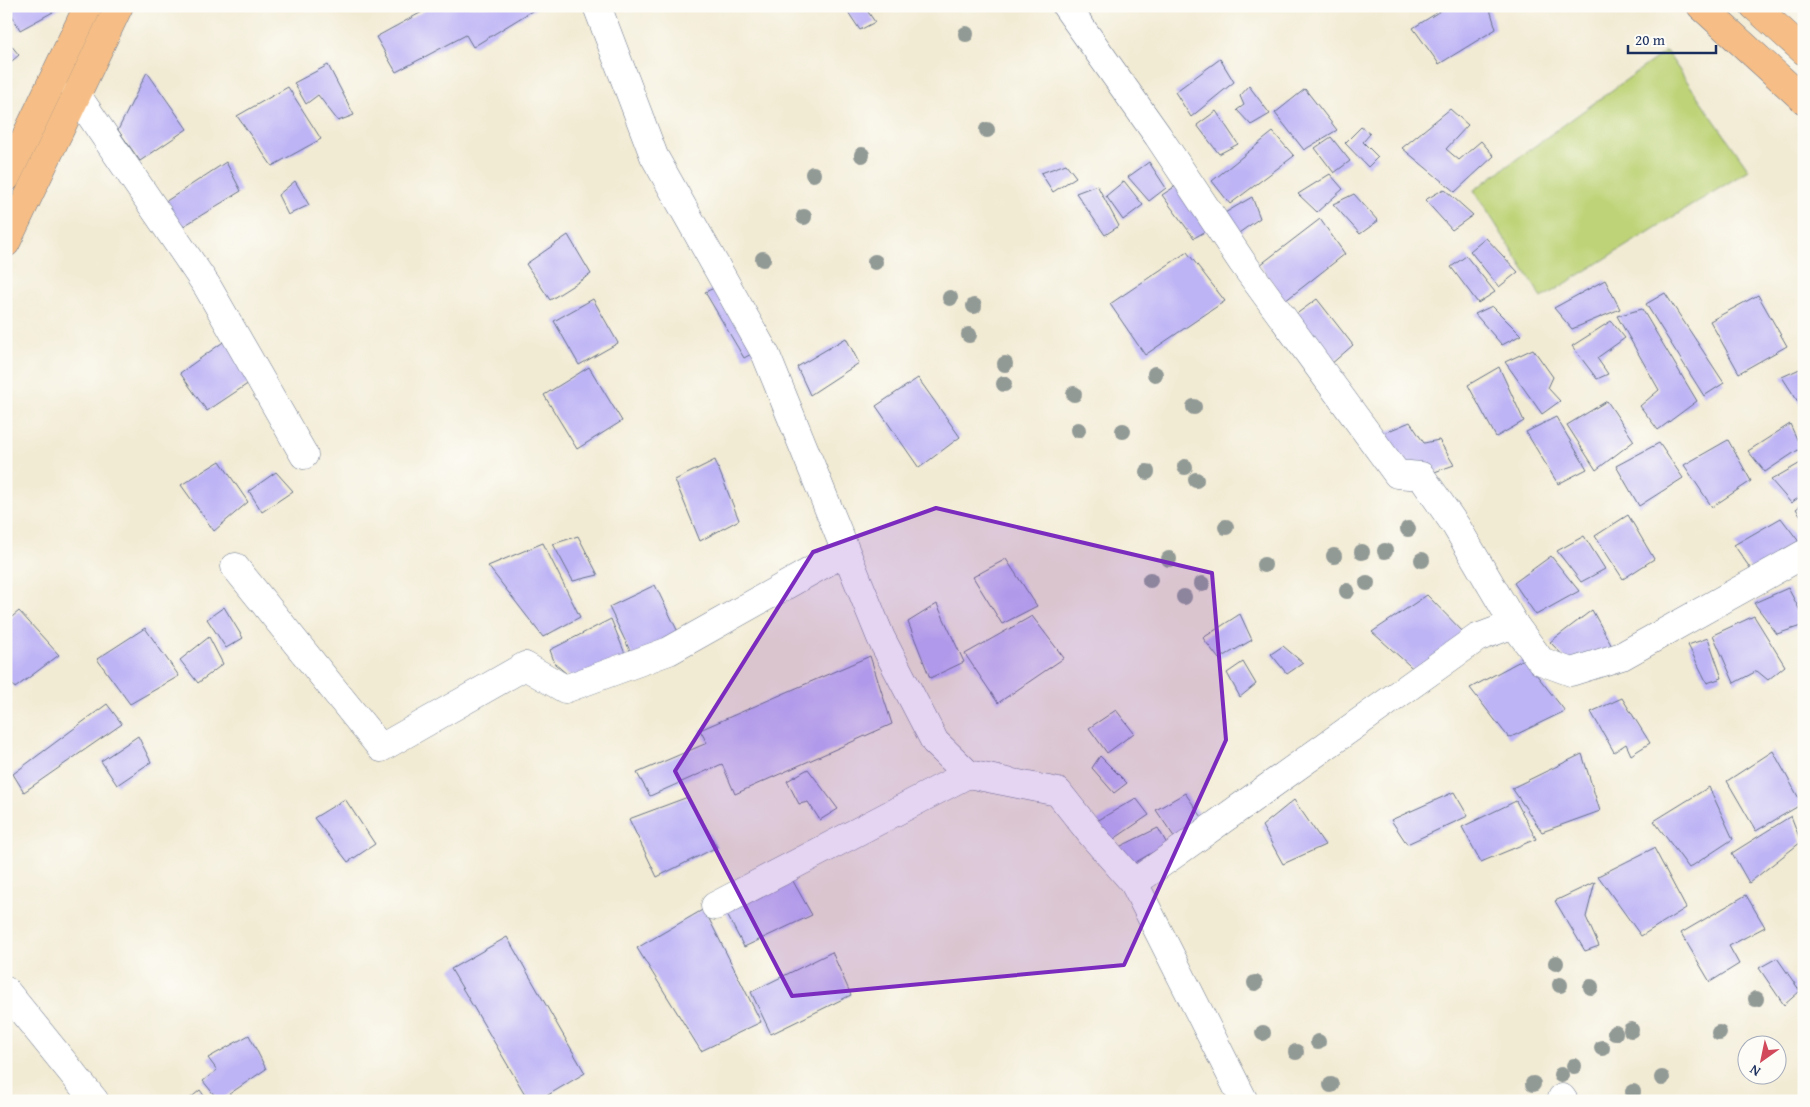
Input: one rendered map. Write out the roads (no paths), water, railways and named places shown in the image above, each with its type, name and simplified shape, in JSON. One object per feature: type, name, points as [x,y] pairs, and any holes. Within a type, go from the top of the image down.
[{"type":"main road","points":[[6,178],[88,6]]},
{"type":"main road","points":[[6,243],[119,6]]},
{"type":"main road","points":[[1701,6],[1804,100]]},
{"type":"main road","points":[[1754,6],[1804,51]]},
{"type":"street","points":[[597,6],[654,156],[766,355],[881,638],[935,742],[968,774],[1058,792],[1134,883],[1244,1101]]},
{"type":"street","points":[[1066,6],[1158,136],[1242,262],[1398,474],[1421,476],[1456,526],[1514,624],[1541,661],[1571,672],[1622,656],[1804,554]]},
{"type":"street","points":[[76,94],[207,286],[304,455]]},
{"type":"street","points":[[235,567],[380,748],[525,666],[565,689],[669,651],[845,552]]},
{"type":"street","points":[[1134,883],[1476,638],[1514,624]]},
{"type":"street","points":[[714,906],[968,774]]},
{"type":"street","points":[[6,991],[95,1101]]}]
